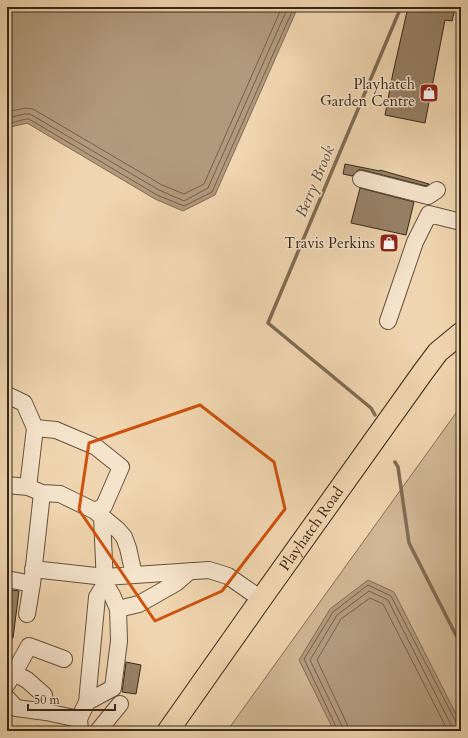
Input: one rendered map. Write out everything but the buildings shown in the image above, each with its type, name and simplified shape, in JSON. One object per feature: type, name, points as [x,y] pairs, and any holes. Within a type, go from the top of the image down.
[{"type":"main road","name":"Playhatch Road","points":[[168,731],[260,599],[423,372],[438,352],[461,333]]},
{"type":"lane","points":[[361,179],[428,196],[437,190]]},
{"type":"lane","points":[[388,322],[415,242],[429,214],[461,222]]},
{"type":"lane","points":[[7,395],[24,403],[35,428],[33,576],[27,614]]},
{"type":"lane","points":[[35,428],[56,430],[96,447],[120,467],[104,506],[99,513],[105,580],[118,609],[119,641],[113,688],[87,702]]},
{"type":"lane","points":[[7,485],[60,494],[99,513],[124,537],[134,575]]},
{"type":"lane","points":[[7,580],[33,576],[105,580],[134,575],[209,570],[228,576],[260,599]]},
{"type":"lane","points":[[118,609],[139,604],[176,582],[190,571]]},
{"type":"lane","points":[[7,698],[16,708],[46,712],[79,725],[87,702],[97,597],[105,580]]},
{"type":"lane","points":[[46,712],[44,695],[26,680],[11,673],[29,646],[64,659]]},
{"type":"lane","points":[[98,731],[120,704]]},
{"type":"highlighted area","points":[[200,405],[274,462],[285,509],[222,591],[155,621],[79,510],[89,443]]},
{"type":"shaded area","points":[[461,406],[461,731],[227,731]]},
{"type":"water","points":[[7,7],[298,7],[215,195],[183,211],[155,199],[27,123],[7,128]]},
{"type":"water","points":[[368,580],[394,592],[461,724],[461,731],[334,731],[299,660],[330,609]]},
{"type":"waterway","name":"Berry Brook","points":[[375,415],[371,408],[268,323],[401,7]]},
{"type":"waterway","name":"Berry Brook","points":[[395,462],[398,467],[409,543],[461,645]]},
{"type":"place","name":"Playhatch Garden Centre","points":[[429,93]]},
{"type":"place","name":"Travis Perkins","points":[[389,243]]}]
